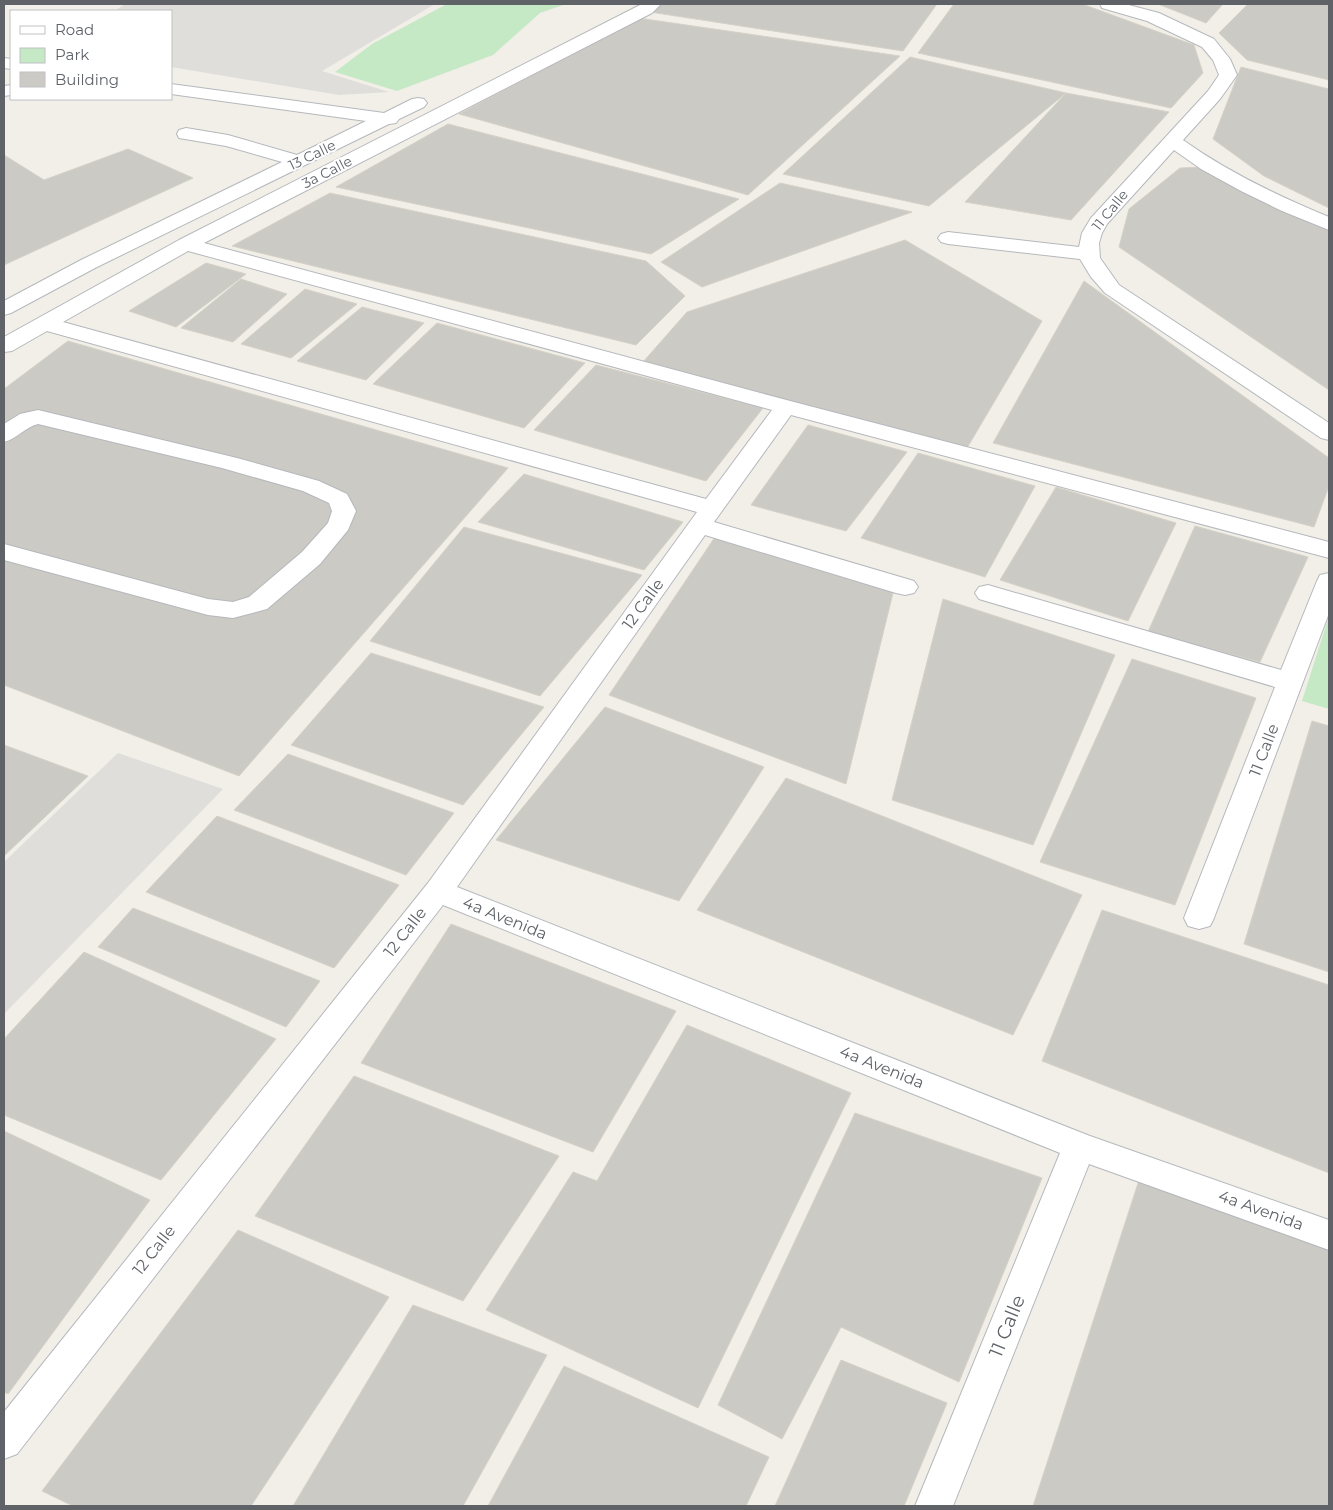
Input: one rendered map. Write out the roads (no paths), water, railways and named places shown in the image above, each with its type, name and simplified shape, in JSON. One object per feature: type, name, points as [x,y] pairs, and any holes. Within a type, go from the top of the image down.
[{"type":"street","points":[[482,72],[622,4]]},
{"type":"street","name":"3a Calle","points":[[4,346],[43,322],[186,244],[653,4]]},
{"type":"street","name":"11 Calle","points":[[1108,4],[1152,18],[1208,43],[1221,59],[1228,75],[1214,95],[1098,222],[1088,239],[1088,254],[1092,266],[1112,289],[1329,433]]},
{"type":"street","points":[[560,34],[582,42]]},
{"type":"street","points":[[172,89],[421,122]]},
{"type":"street","name":"13 Calle","points":[[4,309],[88,264],[431,97]]},
{"type":"street","points":[[186,134],[228,141],[299,161]]},
{"type":"street","points":[[1172,140],[1198,159],[1251,187],[1329,224]]},
{"type":"street","points":[[948,238],[1088,254]]},
{"type":"street","points":[[186,244],[786,408],[1329,550]]},
{"type":"street","points":[[43,322],[705,516],[905,587]]},
{"type":"street","name":"12 Calle","points":[[4,1441],[438,891],[705,516],[786,408]]},
{"type":"street","points":[[4,435],[20,422],[38,417],[229,463],[311,486],[339,499],[344,511],[339,525],[311,558],[258,603],[233,610],[208,607],[4,552]]},
{"type":"street","name":"11 Calle","points":[[1198,918],[1329,581]]},
{"type":"street","points":[[988,593],[1290,682]]},
{"type":"street","name":"4a Avenida","points":[[438,891],[1079,1146],[1329,1234]]},
{"type":"street","name":"11 Calle","points":[[934,1506],[1079,1146]]}]
